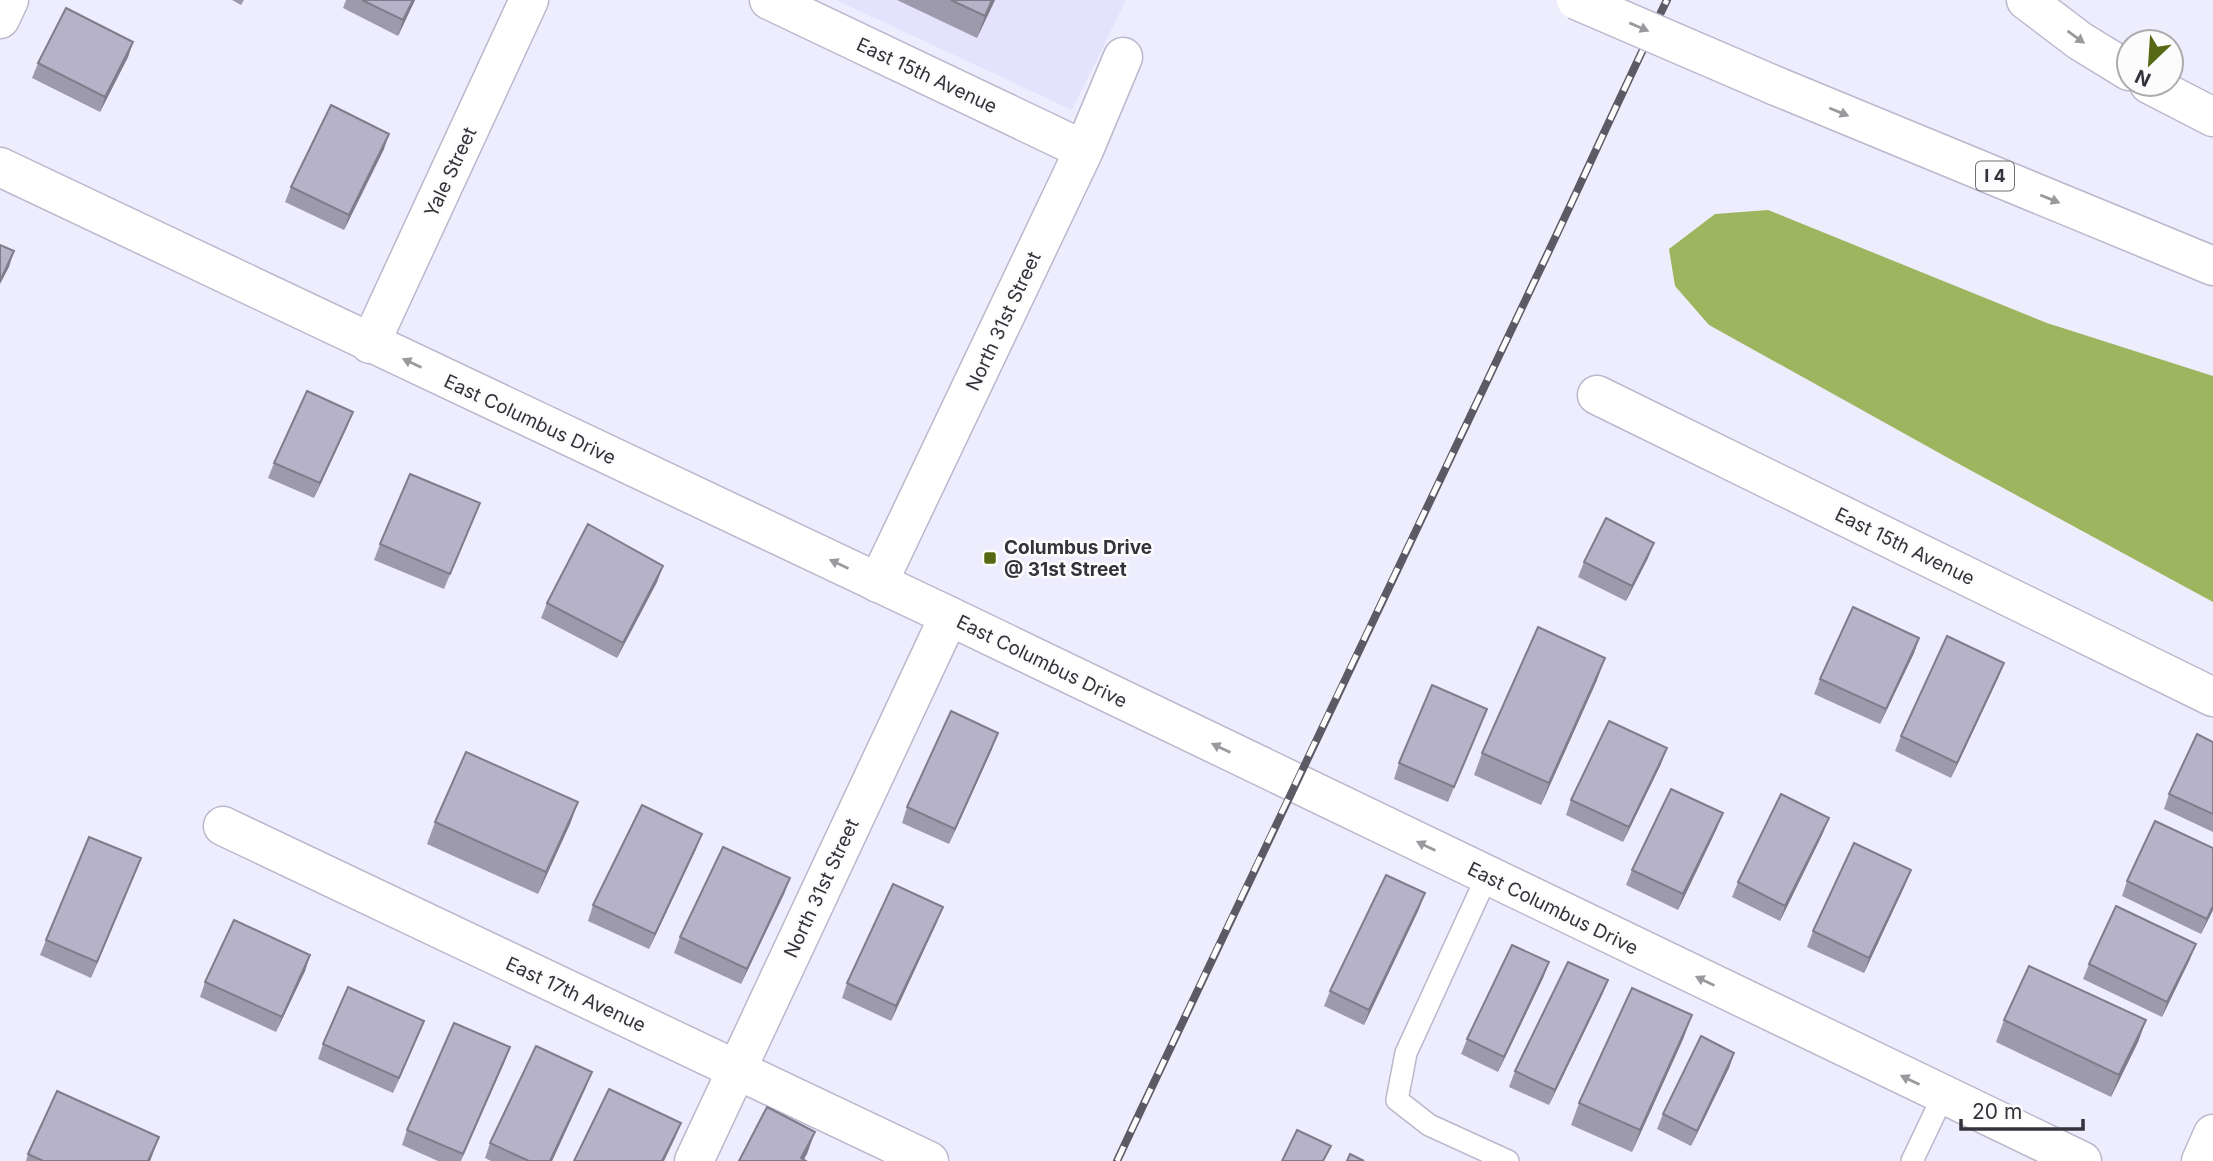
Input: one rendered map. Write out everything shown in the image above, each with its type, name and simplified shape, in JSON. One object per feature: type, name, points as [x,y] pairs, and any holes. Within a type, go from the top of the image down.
[{"type":"main road","points":[[0,19],[9,0]]},
{"type":"main road","name":"Yale Street","points":[[370,344],[529,0]]},
{"type":"main road","name":"East 15th Avenue","points":[[769,0],[1084,150]]},
{"type":"main road","name":"I 4","points":[[1576,0],[2213,267]]},
{"type":"main road","points":[[2026,0],[2080,41],[2115,62]]},
{"type":"main road","name":"North 31st Street","points":[[878,583],[1084,150],[1123,57]]},
{"type":"main road","points":[[2176,98],[2213,117]]},
{"type":"main road","name":"East Columbus Drive","points":[[0,167],[949,616],[2082,1161]]},
{"type":"main road","name":"East 15th Avenue","points":[[1597,395],[2213,697]]},
{"type":"main road","name":"North 31st Street","points":[[694,1161],[949,616]]},
{"type":"main road","name":"East 17th Avenue","points":[[223,826],[929,1161]]},
{"type":"main road","points":[[2200,1161],[2213,1134]]},
{"type":"lane","points":[[1487,876],[1406,1053],[1398,1100],[1429,1125],[1508,1161]]},
{"type":"lane","points":[[1912,1161],[1943,1096]]},
{"type":"shaded area","points":[[836,0],[1126,0],[1072,110]]},
{"type":"shaded area","points":[[1768,210],[2047,323],[2213,376],[2213,602],[1709,325],[1675,286],[1669,249],[1715,214]]},
{"type":"building","points":[[362,0],[413,0],[403,20]]},
{"type":"building","points":[[951,0],[992,0],[985,16]]},
{"type":"building","points":[[66,8],[133,42],[105,97],[38,63]]},
{"type":"building","points":[[331,105],[389,134],[349,215],[291,187]]},
{"type":"building","points":[[0,245],[14,251],[0,281]]},
{"type":"building","points":[[307,391],[353,412],[320,483],[274,463]]},
{"type":"building","points":[[410,474],[480,503],[450,574],[380,544]]},
{"type":"building","points":[[1606,518],[1654,543],[1632,586],[1584,562]]},
{"type":"building","points":[[588,524],[663,566],[623,643],[547,603]]},
{"type":"building","points":[[1853,607],[1919,638],[1886,709],[1820,679]]},
{"type":"building","points":[[1538,627],[1605,658],[1549,783],[1482,753]]},
{"type":"building","points":[[1947,636],[2004,663],[1957,763],[1901,736]]},
{"type":"building","points":[[1432,685],[1487,709],[1454,787],[1399,763]]},
{"type":"building","points":[[951,711],[998,733],[955,829],[907,807]]},
{"type":"building","points":[[1609,721],[1667,748],[1629,827],[1571,800]]},
{"type":"building","points":[[2197,734],[2213,742],[2213,814],[2169,794]]},
{"type":"building","points":[[466,752],[578,802],[546,872],[435,822]]},
{"type":"building","points":[[1671,789],[1723,813],[1683,894],[1632,870]]},
{"type":"building","points":[[1781,794],[1829,818],[1785,906],[1738,882]]},
{"type":"building","points":[[642,805],[702,834],[655,934],[593,905]]},
{"type":"building","points":[[2155,821],[2213,848],[2213,906],[2207,919],[2127,881]]},
{"type":"building","points":[[89,837],[141,858],[97,962],[46,940]]},
{"type":"building","points":[[1854,843],[1911,870],[1869,958],[1813,931]]},
{"type":"building","points":[[723,847],[790,878],[747,969],[680,937]]},
{"type":"building","points":[[1386,875],[1425,893],[1369,1010],[1330,991]]},
{"type":"building","points":[[893,884],[943,907],[896,1006],[847,983]]},
{"type":"building","points":[[2116,906],[2196,944],[2167,1002],[2089,964]]},
{"type":"building","points":[[234,920],[310,955],[282,1017],[205,982]]},
{"type":"building","points":[[1512,945],[1549,962],[1504,1057],[1467,1039]]},
{"type":"building","points":[[1568,962],[1608,980],[1555,1090],[1515,1071]]},
{"type":"building","points":[[2029,966],[2146,1020],[2119,1075],[2004,1020]]},
{"type":"building","points":[[348,987],[424,1021],[399,1078],[323,1044]]},
{"type":"building","points":[[1632,988],[1692,1015],[1640,1130],[1579,1103]]},
{"type":"building","points":[[454,1023],[510,1047],[463,1154],[407,1130]]},
{"type":"building","points":[[1701,1036],[1734,1053],[1697,1131],[1663,1114]]},
{"type":"building","points":[[536,1046],[592,1072],[550,1161],[529,1161],[490,1143]]},
{"type":"building","points":[[609,1089],[681,1123],[662,1161],[574,1161]]},
{"type":"building","points":[[57,1091],[159,1137],[148,1161],[43,1161],[28,1154]]},
{"type":"building","points":[[767,1107],[815,1132],[801,1158],[806,1161],[739,1161]]},
{"type":"building","points":[[1297,1130],[1331,1146],[1323,1161],[1282,1161]]},
{"type":"building","points":[[1350,1154],[1364,1161],[1347,1161]]},
{"type":"railway","points":[[1117,1161],[1667,0]]},
{"type":"place","name":"Columbus Drive @ 31st Street","points":[[990,558]]}]
